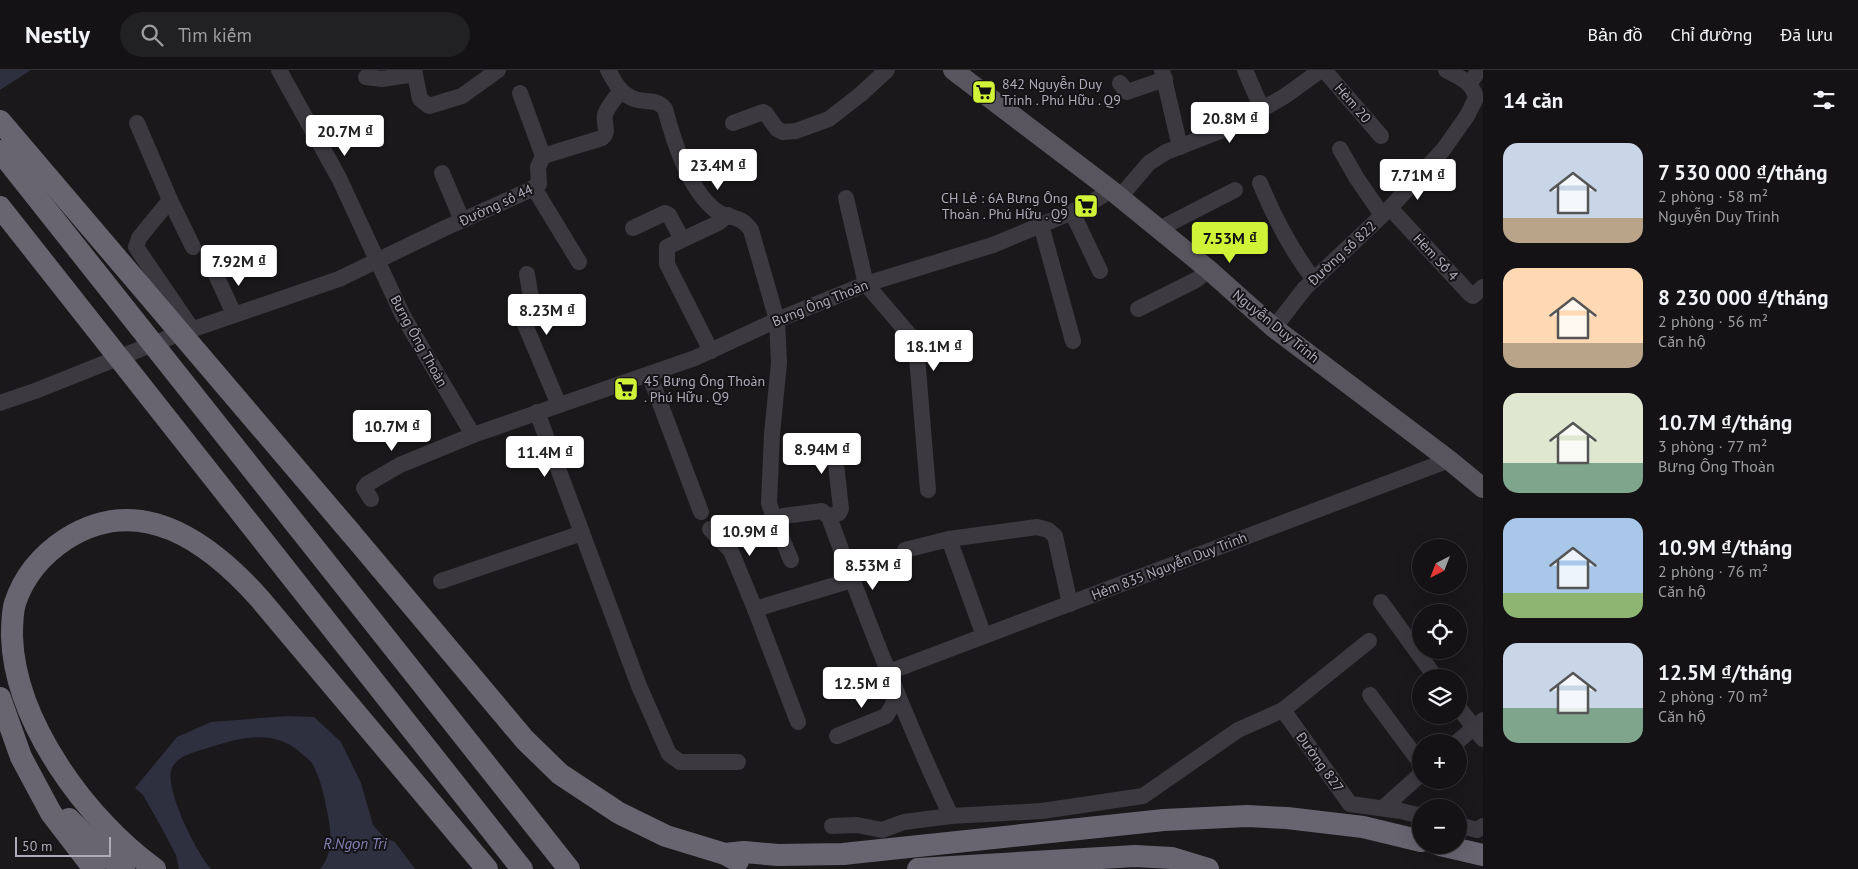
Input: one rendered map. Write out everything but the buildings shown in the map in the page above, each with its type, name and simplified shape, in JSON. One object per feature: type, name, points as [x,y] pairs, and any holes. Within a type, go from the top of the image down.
[{"type":"highway","points":[[0,121],[525,740],[560,774],[618,813],[666,836],[725,854],[764,869]]},
{"type":"highway","points":[[0,151],[570,869]]},
{"type":"highway","points":[[0,207],[522,869]]},
{"type":"highway","points":[[155,869],[115,834],[89,806],[56,760],[28,707],[18,678],[13,652],[12,627],[15,604],[23,584],[36,565],[51,548],[72,535],[95,525],[119,520],[144,522],[174,530],[202,545],[224,562],[254,592],[487,869]]},
{"type":"highway","points":[[0,698],[21,757],[51,813],[94,869]]},
{"type":"highway","points":[[21,757],[61,811],[102,852],[124,869]]},
{"type":"highway","points":[[725,854],[744,852],[778,855],[843,854],[1164,820],[1247,816],[1287,818],[1363,827],[1412,838]]},
{"type":"highway","points":[[1467,851],[1483,855]]},
{"type":"highway","points":[[918,869],[1135,856],[1172,858],[1208,869]]},
{"type":"main road","name":"Nguyễn Duy Trinh","points":[[953,70],[1115,194],[1210,270],[1274,328],[1481,484]]},
{"type":"street","name":"Bưng Ông Thoàn","points":[[279,70],[338,178],[403,316],[473,435],[695,358],[777,320],[866,284],[993,245],[1115,194],[1149,162],[1166,152],[1232,126],[1285,96],[1323,70]]},
{"type":"street","points":[[366,77],[382,79],[414,72],[420,99],[429,106],[462,96],[498,70]]},
{"type":"street","points":[[608,70],[621,90],[634,100],[656,101],[662,104],[676,146],[697,190],[714,209],[743,220],[752,230],[777,320],[779,364],[772,434],[769,503],[791,560]]},
{"type":"street","points":[[733,123],[762,112],[783,132],[796,131],[829,119],[888,70]]},
{"type":"street","points":[[1245,70],[1262,109]]},
{"type":"street","name":"Hèm 20","points":[[1323,70],[1382,136]]},
{"type":"street","name":"Đường số 822","points":[[1274,328],[1305,288],[1386,212],[1443,150],[1467,116],[1476,98],[1474,77],[1446,70]]},
{"type":"street","points":[[1120,84],[1124,91],[1127,92],[1163,75],[1180,146]]},
{"type":"street","points":[[520,93],[544,156],[602,138],[606,132],[605,115],[621,90]]},
{"type":"street","points":[[136,123],[193,247]]},
{"type":"street","name":"Hèm Số 4","points":[[1340,149],[1356,177],[1386,212],[1480,296]]},
{"type":"street","name":"Đường số 44","points":[[377,262],[462,220],[534,188],[540,181],[538,167],[544,156]]},
{"type":"street","points":[[442,173],[462,220]]},
{"type":"street","points":[[1260,183],[1301,263],[1314,280]]},
{"type":"street","points":[[534,188],[579,262]]},
{"type":"street","points":[[1159,230],[1235,190]]},
{"type":"street","points":[[846,198],[866,284],[916,345],[928,490]]},
{"type":"street","points":[[170,200],[139,238],[136,247],[192,329]]},
{"type":"street","points":[[1072,212],[1100,271]]},
{"type":"street","points":[[633,228],[665,213],[669,214],[682,239]]},
{"type":"street","points":[[711,351],[667,264],[666,247],[718,223],[728,215]]},
{"type":"street","points":[[1041,225],[1073,341]]},
{"type":"street","points":[[0,403],[192,329],[339,279],[377,262]]},
{"type":"street","points":[[1138,309],[1196,280],[1210,270]]},
{"type":"street","points":[[215,273],[234,314]]},
{"type":"street","points":[[527,274],[531,298],[522,316],[559,405]]},
{"type":"street","points":[[649,374],[701,512]]},
{"type":"street","points":[[538,412],[639,686],[669,754],[680,762],[738,762]]},
{"type":"street","points":[[371,499],[364,488],[367,484],[400,465],[473,435]]},
{"type":"street","points":[[829,517],[839,513],[841,509],[834,446]]},
{"type":"street","name":"Hẻm 835 Nguyễn Duy Trinh","points":[[892,680],[984,636],[1449,460]]},
{"type":"street","points":[[774,519],[782,516],[822,511],[829,517],[918,747],[951,816]]},
{"type":"street","points":[[905,550],[950,539],[1036,527],[1048,530],[1055,536],[1070,604]]},
{"type":"street","points":[[710,529],[731,551],[798,722]]},
{"type":"street","points":[[441,581],[582,533]]},
{"type":"street","points":[[950,539],[984,636]]},
{"type":"street","points":[[754,610],[852,580]]},
{"type":"street","points":[[1381,602],[1412,639]]},
{"type":"street","points":[[832,826],[858,825],[882,830],[904,822],[951,816],[1042,811],[1143,796],[1238,730],[1282,710],[1369,641]]},
{"type":"street","points":[[838,736],[886,716],[892,706],[892,680]]},
{"type":"street","points":[[1370,695],[1412,752]]},
{"type":"street","name":"Đường 827","points":[[1282,710],[1350,804],[1412,814]]},
{"type":"street","points":[[1467,716],[1480,729],[1467,736]]},
{"type":"street","points":[[1383,808],[1412,782]]},
{"type":"street","points":[[1467,827],[1477,830],[1483,826]]},
{"type":"water","points":[[0,70],[31,70],[0,90]]},
{"type":"water","name":"R.Ngọn Tri","points":[[287,716],[314,717],[341,742],[361,783],[373,825],[384,837],[395,842],[415,869],[320,869],[328,856],[330,833],[323,792],[315,768],[309,760],[291,745],[269,738],[258,737],[234,740],[194,752],[179,760],[172,768],[172,790],[183,820],[198,850],[211,869],[179,869],[176,855],[160,825],[143,795],[135,788],[177,737],[211,722]]},
{"type":"place","name":"842 Nguyễn Duy Trinh . Phú Hữu . Q9","points":[[984,92]]},
{"type":"place","name":"CH Lẻ : 6A Bưng Ông Thoàn . Phú Hữu . Q9","points":[[1086,206]]},
{"type":"place","name":"45 Bưng Ông Thoàn . Phú Hữu . Q9","points":[[626,389]]}]
